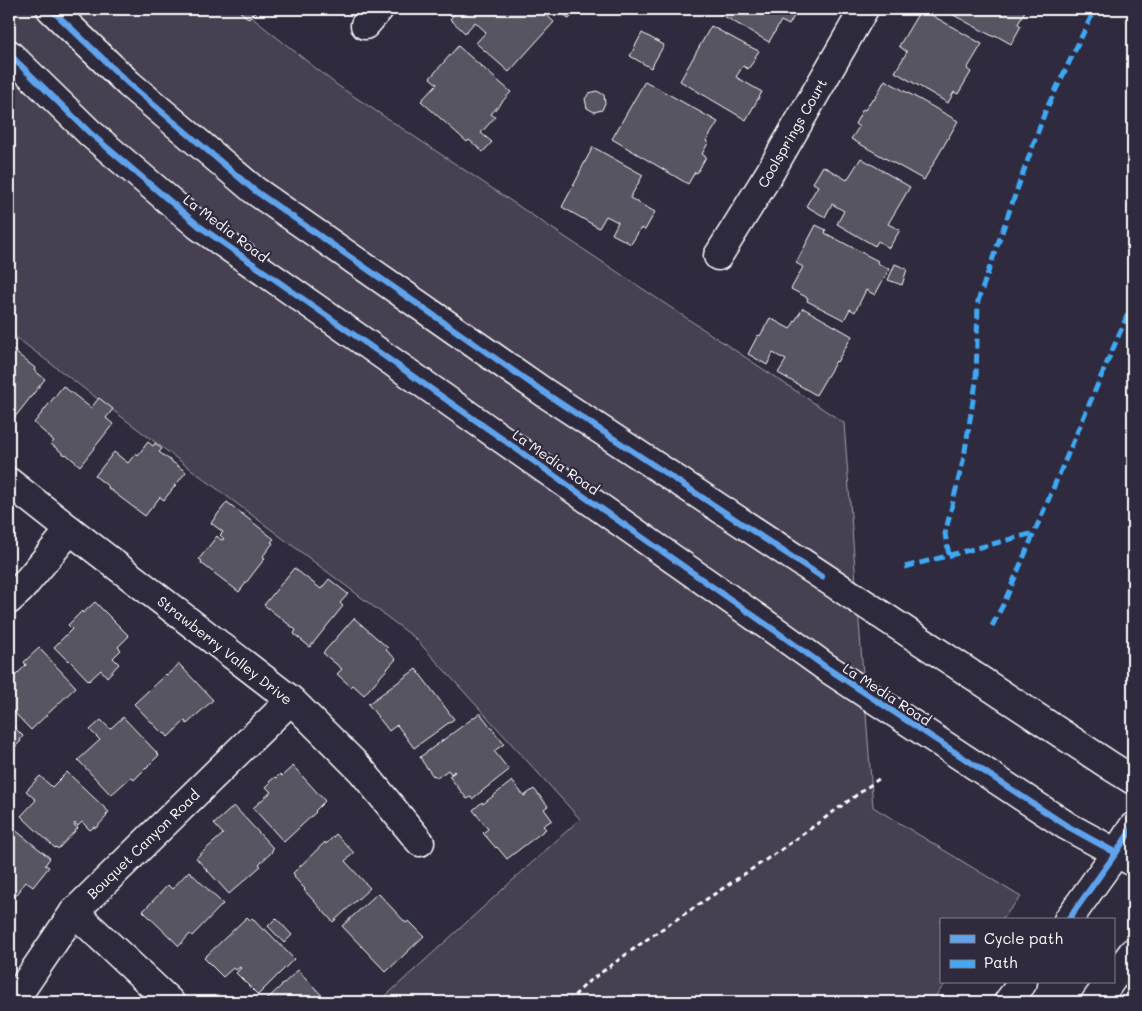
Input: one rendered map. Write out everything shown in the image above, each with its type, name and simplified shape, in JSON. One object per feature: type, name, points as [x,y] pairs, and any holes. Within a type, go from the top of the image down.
[{"type":"main road","points":[[51,9],[129,84],[254,190],[545,393],[1112,768],[1133,780]]},
{"type":"main road","name":"Coolsprings Court","points":[[718,256],[769,174],[864,9]]},
{"type":"main road","name":"La Media Road","points":[[9,54],[90,133],[198,226],[827,668],[1067,826],[1125,858]]},
{"type":"main road","name":"Strawberry Valley Drive","points":[[9,482],[290,700],[360,770],[420,842]]},
{"type":"main road","points":[[9,600],[20,590],[70,530]]},
{"type":"main road","name":"Bouquet Canyon Road","points":[[13,1002],[74,912],[290,700]]},
{"type":"main road","points":[[1070,918],[1125,858],[1133,827]]},
{"type":"main road","points":[[74,912],[170,1002]]},
{"type":"main road","points":[[1114,977],[1133,952]]},
{"type":"main road","points":[[1008,1002],[1022,984]]},
{"type":"main road","points":[[1095,1002],[1108,984]]},
{"type":"path","points":[[568,1002],[588,982],[653,935],[785,847],[880,778]]},
{"type":"shaded area","points":[[9,9],[241,9],[337,85],[844,423],[873,807],[1021,897],[1003,918],[940,918],[940,984],[945,984],[930,1002],[379,1002],[580,819],[415,638],[9,332]]},
{"type":"building","points":[[237,9],[258,9],[249,19]]},
{"type":"building","points":[[459,9],[540,9],[554,22],[509,72],[476,43],[486,32],[475,22],[465,33],[450,19]]},
{"type":"building","points":[[558,9],[578,9],[569,19]]},
{"type":"building","points":[[719,9],[798,9],[789,25],[781,21],[769,42],[717,12]]},
{"type":"building","points":[[921,9],[982,44],[967,69],[971,72],[958,94],[954,92],[948,103],[895,72],[907,52],[899,46]]},
{"type":"building","points":[[945,9],[1026,9],[1018,24],[1021,26],[1011,44],[995,35],[994,37]]},
{"type":"building","points":[[711,26],[759,51],[748,69],[743,66],[736,77],[762,92],[746,120],[680,81]]},
{"type":"building","points":[[642,33],[664,45],[651,68],[630,56]]},
{"type":"building","points":[[458,46],[511,92],[491,114],[495,117],[481,133],[492,142],[483,152],[469,140],[467,142],[421,101],[437,84],[430,78]]},
{"type":"building","points":[[885,80],[958,121],[924,180],[851,139],[859,127],[855,124],[863,109],[865,110],[872,99],[874,100]]},
{"type":"building","points":[[645,81],[718,122],[706,141],[708,143],[702,154],[706,157],[688,184],[612,139]]},
{"type":"building","points":[[597,91],[604,95],[605,103],[602,110],[594,112],[587,108],[585,99],[589,93]]},
{"type":"building","points":[[593,147],[643,175],[630,198],[655,212],[645,230],[641,228],[631,244],[612,234],[618,222],[606,216],[599,228],[562,207]]},
{"type":"building","points":[[861,158],[910,187],[888,224],[900,230],[889,248],[878,241],[875,246],[837,224],[844,211],[832,204],[825,217],[806,206],[818,186],[813,183],[823,166],[847,180]]},
{"type":"building","points":[[816,225],[826,230],[825,233],[878,261],[877,263],[889,269],[875,295],[866,290],[855,312],[850,309],[844,320],[807,301],[808,298],[791,289],[803,267],[796,263]]},
{"type":"building","points":[[895,264],[907,269],[902,285],[888,280]]},
{"type":"building","points":[[803,308],[852,336],[816,395],[778,373],[786,360],[773,353],[767,365],[748,354],[770,318],[790,329]]},
{"type":"building","points":[[9,347],[35,368],[34,370],[45,379],[15,417],[9,412]]},
{"type":"building","points":[[63,386],[91,408],[99,398],[113,409],[106,418],[113,424],[80,466],[51,444],[54,441],[34,423]]},
{"type":"building","points":[[148,442],[153,446],[155,443],[162,449],[159,452],[186,472],[164,500],[160,497],[145,516],[95,476],[114,452],[128,463],[136,453],[138,455]]},
{"type":"building","points":[[227,502],[274,539],[263,556],[265,558],[239,592],[201,563],[202,561],[199,559],[217,536],[221,540],[224,539],[220,535],[223,532],[211,523]]},
{"type":"building","points":[[294,568],[321,589],[329,579],[348,594],[340,603],[343,606],[310,647],[294,634],[296,630],[264,605]]},
{"type":"building","points":[[95,602],[129,636],[118,647],[121,650],[113,658],[119,664],[107,677],[101,670],[89,681],[54,647],[72,629],[68,625],[82,611],[83,613]]},
{"type":"building","points":[[354,618],[388,648],[386,650],[396,659],[364,695],[353,685],[351,687],[337,674],[342,669],[323,653]]},
{"type":"building","points":[[39,648],[76,687],[31,730],[9,707],[9,682],[26,665],[24,662]]},
{"type":"building","points":[[179,664],[213,700],[187,724],[185,721],[168,737],[134,704]]},
{"type":"building","points":[[416,669],[454,719],[414,748],[397,725],[389,731],[368,704]]},
{"type":"building","points":[[480,713],[504,744],[494,751],[509,770],[472,799],[471,797],[467,799],[449,776],[455,772],[454,771],[451,774],[448,770],[437,778],[433,776],[420,757]]},
{"type":"building","points":[[123,717],[159,755],[134,780],[131,777],[111,795],[78,760],[100,740],[90,730],[101,720],[110,729]]},
{"type":"building","points":[[9,722],[23,736],[21,741],[9,753]]},
{"type":"building","points":[[293,766],[325,801],[284,842],[253,808],[271,792],[266,787],[269,782],[280,774],[282,776]]},
{"type":"building","points":[[67,772],[109,812],[96,828],[94,827],[90,830],[82,822],[78,826],[75,823],[74,825],[78,828],[58,849],[21,816],[36,800],[26,791],[40,776],[52,787]]},
{"type":"building","points":[[512,781],[524,796],[534,789],[548,806],[544,809],[552,820],[543,826],[546,829],[507,859],[483,833],[488,829],[473,810]]},
{"type":"building","points":[[234,806],[273,848],[271,853],[259,864],[261,866],[229,894],[196,858],[223,834],[214,824]]},
{"type":"building","points":[[9,825],[50,858],[45,865],[49,867],[33,887],[26,882],[9,905]]},
{"type":"building","points":[[336,834],[354,853],[345,861],[370,888],[333,922],[304,890],[293,873]]},
{"type":"building","points":[[189,871],[223,904],[192,936],[190,934],[179,946],[143,911],[168,885],[172,889]]},
{"type":"building","points":[[378,893],[406,923],[409,921],[424,936],[386,972],[342,926]]},
{"type":"building","points":[[247,917],[250,920],[252,918],[263,930],[265,929],[294,959],[258,995],[236,973],[240,967],[236,970],[233,968],[223,977],[204,958]]},
{"type":"building","points":[[276,918],[292,935],[284,943],[268,926]]},
{"type":"building","points":[[298,970],[328,1002],[264,1002]]},
{"type":"marked path","points":[[949,555],[945,534],[964,457],[976,382],[978,301],[1045,112],[1095,9]]},
{"type":"marked path","points":[[992,626],[1004,603],[1133,302]]},
{"type":"marked path","points":[[905,567],[1034,533]]},
{"type":"cycle path","points":[[51,9],[129,84],[254,190],[545,393],[822,577]]},
{"type":"cycle path","points":[[9,54],[90,133],[199,226],[827,668],[1067,826],[1116,853]]},
{"type":"cycle path","points":[[1069,918],[1133,827]]}]
